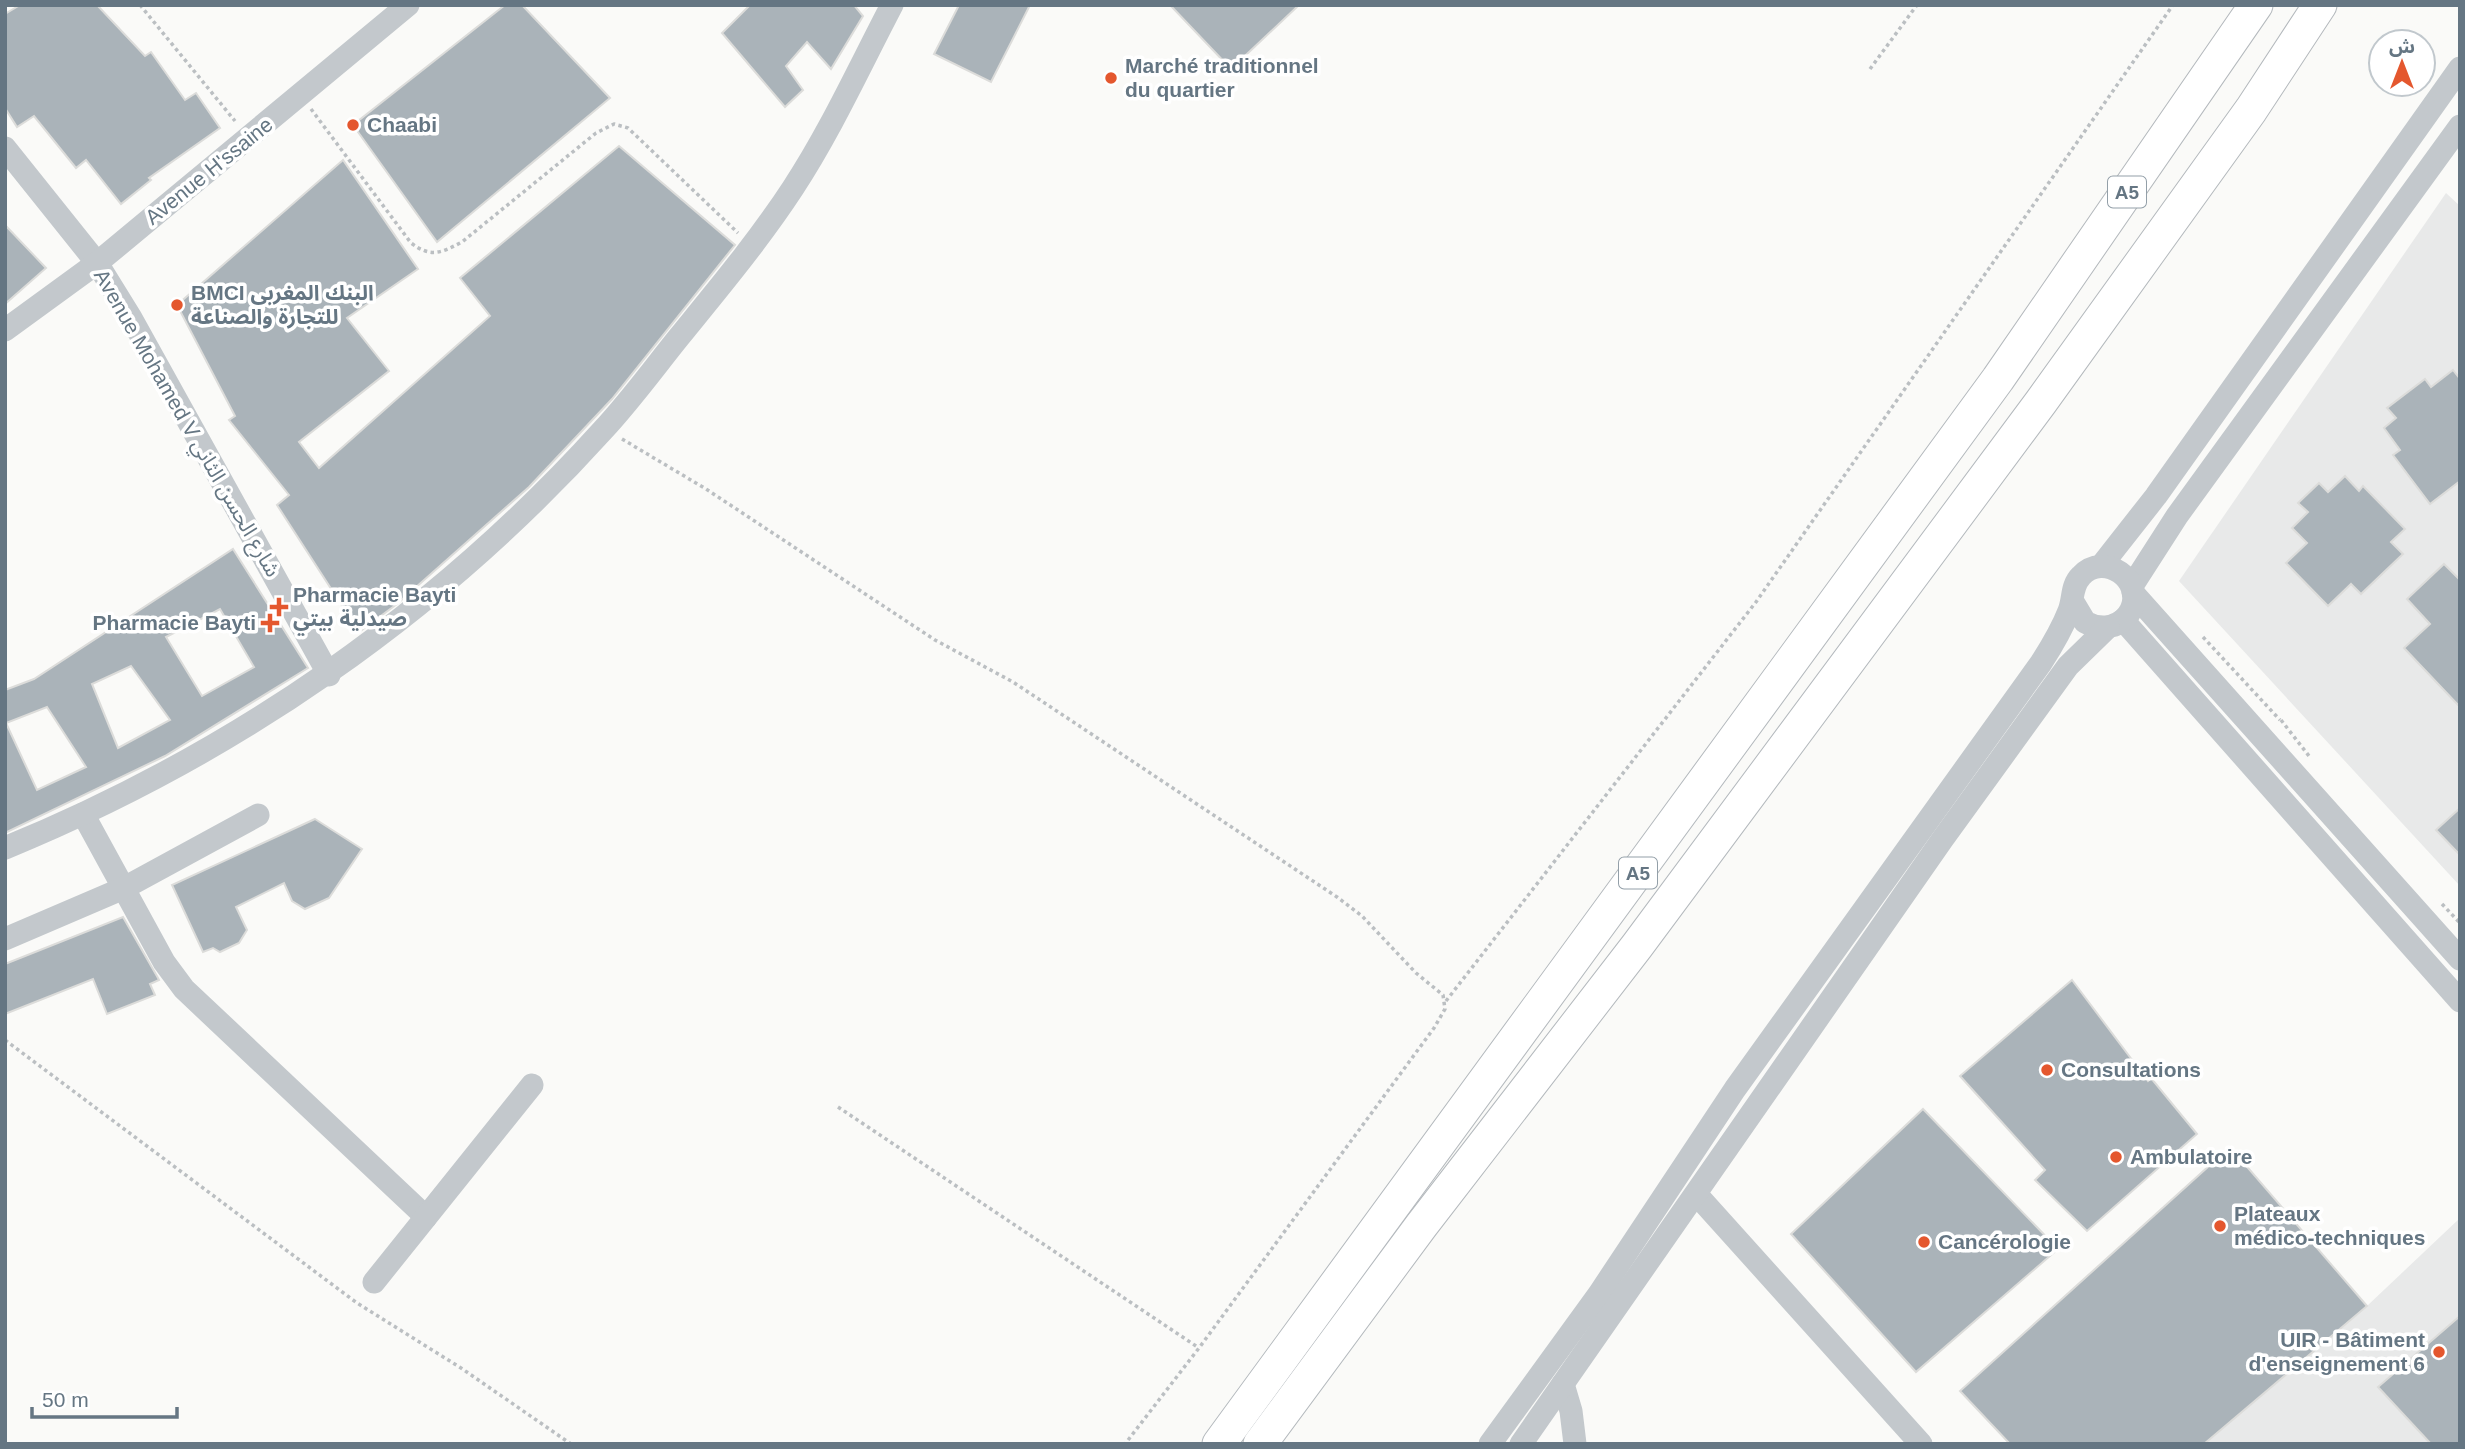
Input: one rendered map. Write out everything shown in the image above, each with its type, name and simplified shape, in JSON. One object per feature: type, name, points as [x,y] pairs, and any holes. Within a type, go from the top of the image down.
[{"type":"highway","name":"A5","points":[[1219,1444],[1998,379],[2256,5]]},
{"type":"highway","name":"A5","points":[[1260,1444],[1422,1226],[1637,946],[2041,402],[2251,110],[2320,5]]},
{"type":"highway","points":[[1289,1444],[1466,1197],[1618,998],[1637,946]]},
{"type":"highway","points":[[1202,1444],[1276,1366]]},
{"type":"street","name":"Avenue H'ssaine","points":[[5,330],[97,263],[250,139],[408,5]]},
{"type":"street","points":[[5,848],[83,814],[220,742],[328,675],[454,575],[554,482],[605,428],[751,247],[815,152],[892,5]]},
{"type":"street","points":[[2460,68],[2156,496],[2101,566],[2079,578],[2072,593],[2073,602],[2085,622],[2116,624],[2460,1001]]},
{"type":"street","points":[[1521,1444],[1697,1195],[1826,1004],[2068,666],[2130,612],[2133,590],[2177,516],[2460,126]]},
{"type":"street","name":"Avenue Mohamed V شارع الحسن الثاني","points":[[5,148],[97,263],[131,318],[328,675]]},
{"type":"street","points":[[2101,566],[2120,572],[2133,590],[2460,959]]},
{"type":"street","points":[[1490,1444],[1599,1294],[1743,1078],[2041,663],[2073,602]]},
{"type":"street","points":[[83,814],[164,962],[184,989],[426,1217]]},
{"type":"street","points":[[5,939],[124,888],[258,815]]},
{"type":"street","points":[[374,1282],[532,1086]]},
{"type":"street","points":[[1697,1195],[1921,1444]]},
{"type":"street","points":[[1563,1384],[1571,1411],[1576,1444]]},
{"type":"path","points":[[140,5],[250,139]]},
{"type":"path","points":[[1870,69],[1917,5]]},
{"type":"path","points":[[1125,1444],[1199,1348],[1434,1028],[1443,1014],[1446,1001],[1756,602],[2174,5]]},
{"type":"path","points":[[301,96],[411,243],[430,254],[441,254],[462,242],[596,133],[614,124],[628,128],[751,247]]},
{"type":"path","points":[[605,428],[706,489],[935,640],[1013,682],[1337,897],[1362,916],[1416,972],[1436,987],[1446,1001]]},
{"type":"path","points":[[5,1040],[357,1303],[461,1368],[571,1444]]},
{"type":"path","points":[[838,1107],[1199,1348]]},
{"type":"shaded area","points":[[2446,193],[2460,206],[2460,886],[2179,581]]},
{"type":"shaded area","points":[[2460,1218],[2460,1444],[2204,1444],[2367,1306]]},
{"type":"building","points":[[20,5],[97,5],[145,56],[151,52],[185,100],[196,93],[220,128],[149,178],[151,180],[121,204],[86,160],[76,168],[34,116],[17,127],[5,108],[5,14]]},
{"type":"building","points":[[505,5],[522,5],[610,98],[437,242],[353,125]]},
{"type":"building","points":[[750,5],[854,5],[863,16],[831,69],[807,42],[786,66],[803,90],[785,107],[722,33]]},
{"type":"building","points":[[959,5],[1030,5],[991,82],[934,54]]},
{"type":"building","points":[[1170,5],[1299,5],[1231,69]]},
{"type":"building","points":[[619,146],[735,245],[612,399],[529,487],[397,604],[359,632],[277,505],[289,495],[229,420],[235,416],[177,305],[343,160],[418,269],[347,318],[389,371],[299,442],[319,468],[490,316],[460,278]]},
{"type":"building","points":[[5,225],[46,268],[5,304]]},
{"type":"building","points":[[2453,370],[2460,379],[2460,481],[2430,504],[2393,455],[2400,450],[2384,428],[2396,418],[2387,408],[2425,379],[2431,387]]},
{"type":"building","points":[[2345,476],[2359,491],[2363,486],[2405,529],[2391,542],[2403,554],[2361,594],[2351,584],[2328,606],[2286,563],[2307,543],[2292,528],[2308,512],[2298,503],[2319,483],[2328,492]]},
{"type":"building","points":[[233,549],[308,668],[165,756],[5,833],[5,690],[34,679]],"holes":[[[220,609],[254,667],[202,696],[166,637]],[[131,666],[170,720],[118,748],[92,684]],[[47,707],[86,767],[37,790],[6,723]]]},
{"type":"building","points":[[2444,564],[2460,580],[2460,707],[2404,648],[2430,624],[2407,599]]},
{"type":"building","points":[[2460,808],[2460,855],[2436,830]]},
{"type":"building","points":[[315,819],[362,849],[329,898],[305,909],[292,901],[284,883],[236,907],[247,930],[239,943],[220,952],[213,948],[203,952],[172,885]]},
{"type":"building","points":[[123,917],[159,980],[150,984],[155,995],[107,1014],[93,979],[5,1014],[5,964]]},
{"type":"building","points":[[2072,980],[2148,1081],[2151,1078],[2197,1134],[2087,1231],[2035,1180],[2045,1170],[1960,1076]]},
{"type":"building","name":"Cancérologie","points":[[1923,1109],[2058,1249],[1916,1372],[1791,1234]]},
{"type":"building","name":"Plateaux médico-techniques","points":[[2230,1147],[2367,1306],[2204,1444],[2010,1444],[1960,1391]]},
{"type":"building","name":"UIR - Bâtiment d'enseignement 6","points":[[2460,1316],[2460,1444],[2431,1444],[2378,1387]]},
{"type":"place","name":"Marché traditionnel du quartier","points":[[1111,78]]},
{"type":"place","name":"Chaabi","points":[[353,125]]},
{"type":"place","name":"BMCI البنك المغربي للتجارة والصناعة","points":[[177,305]]},
{"type":"place","name":"Pharmacie Bayti صيدلية بيتي","points":[[279,607]]},
{"type":"place","name":"Pharmacie Bayti","points":[[270,623]]},
{"type":"place","name":"Consultations","points":[[2047,1070]]},
{"type":"place","name":"Ambulatoire","points":[[2116,1157]]},
{"type":"place","name":"Plateaux médico-techniques","points":[[2220,1226]]},
{"type":"place","name":"Cancérologie","points":[[1924,1242]]},
{"type":"place","name":"UIR - Bâtiment d'enseignement 6","points":[[2439,1352]]}]
